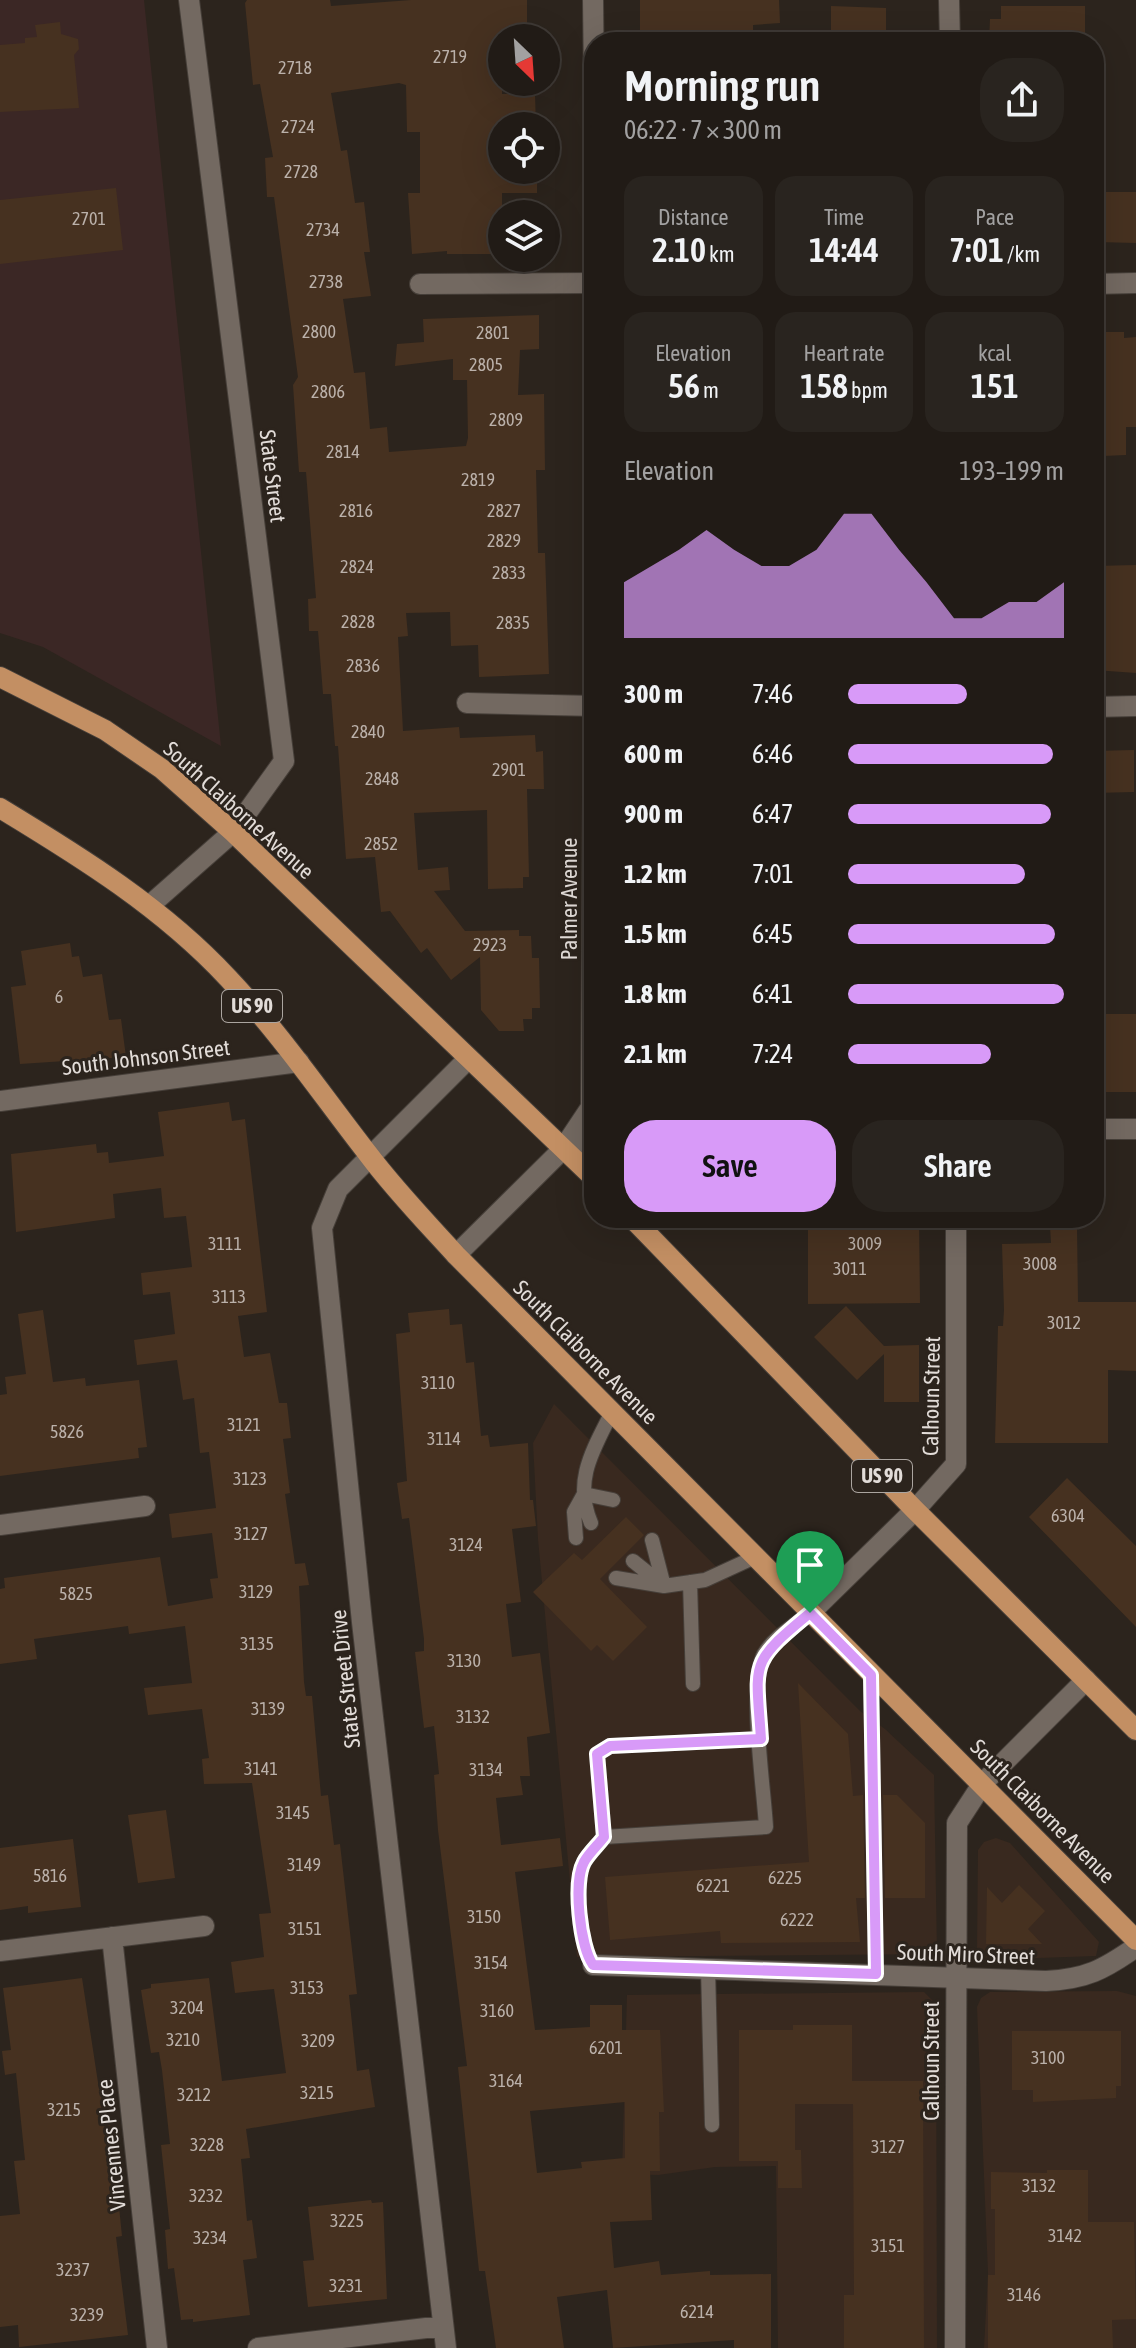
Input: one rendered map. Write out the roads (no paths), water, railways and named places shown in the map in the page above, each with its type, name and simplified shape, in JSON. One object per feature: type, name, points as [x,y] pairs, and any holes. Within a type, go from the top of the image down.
[{"type":"main road","name":"South Claiborne Avenue","points":[[0,677],[105,730],[162,769],[233,832],[467,1060],[584,1169]]},
{"type":"main road","name":"South Claiborne Avenue","points":[[0,808],[66,847],[149,906],[227,977],[299,1062],[369,1156],[456,1255],[1136,1940]]},
{"type":"main road","name":"US 90","points":[[642,1228],[915,1510],[1136,1730]]},
{"type":"street","name":"State Street","points":[[149,906],[233,832],[284,761],[189,0]]},
{"type":"street","points":[[593,0],[593,32]]},
{"type":"street","points":[[949,0],[950,32]]},
{"type":"street","points":[[420,284],[584,283]]},
{"type":"street","points":[[1104,284],[1136,283]]},
{"type":"street","points":[[467,703],[584,706]]},
{"type":"street","points":[[1104,707],[1136,706]]},
{"type":"street","name":"State Street Drive","points":[[446,2348],[362,1622],[322,1228],[338,1189],[467,1060]]},
{"type":"street","name":"South Johnson Street","points":[[0,1101],[299,1062]]},
{"type":"street","name":"Palmer Avenue","points":[[456,1255],[563,1149],[584,1118]]},
{"type":"street","points":[[1104,1129],[1136,1129]]},
{"type":"street","points":[[563,1149],[584,1144]]},
{"type":"street","name":"Calhoun Street","points":[[810,1613],[915,1510],[956,1464],[956,1228]]},
{"type":"street","points":[[0,1525],[145,1506]]},
{"type":"street","name":"Calhoun Street","points":[[955,2348],[957,1823],[983,1783],[1086,1680]]},
{"type":"street","points":[[0,1951],[204,1926]]},
{"type":"street","name":"Vincennes Place","points":[[112,1937],[157,2348]]},
{"type":"street","name":"South Miro Street","points":[[593,1965],[1080,1979],[1108,1966],[1136,1947]]},
{"type":"street","points":[[258,2348],[443,2326]]},
{"type":"lane","points":[[591,1523],[583,1505],[584,1467],[612,1412]]},
{"type":"lane","points":[[584,1494],[613,1500]]},
{"type":"lane","points":[[576,1538],[574,1512],[584,1494]]},
{"type":"lane","points":[[652,1540],[664,1586]]},
{"type":"lane","points":[[616,1578],[664,1586],[705,1580],[755,1557]]},
{"type":"lane","points":[[633,1561],[664,1586]]},
{"type":"lane","points":[[690,1582],[693,1684]]},
{"type":"lane","points":[[604,1837],[766,1827],[756,1676],[765,1652],[810,1613]]},
{"type":"lane","points":[[871,1675],[876,1974]]},
{"type":"lane","points":[[593,1965],[583,1935],[578,1881],[584,1863],[604,1837],[597,1754],[610,1746],[761,1739]]},
{"type":"lane","points":[[708,1969],[712,2125]]}]
